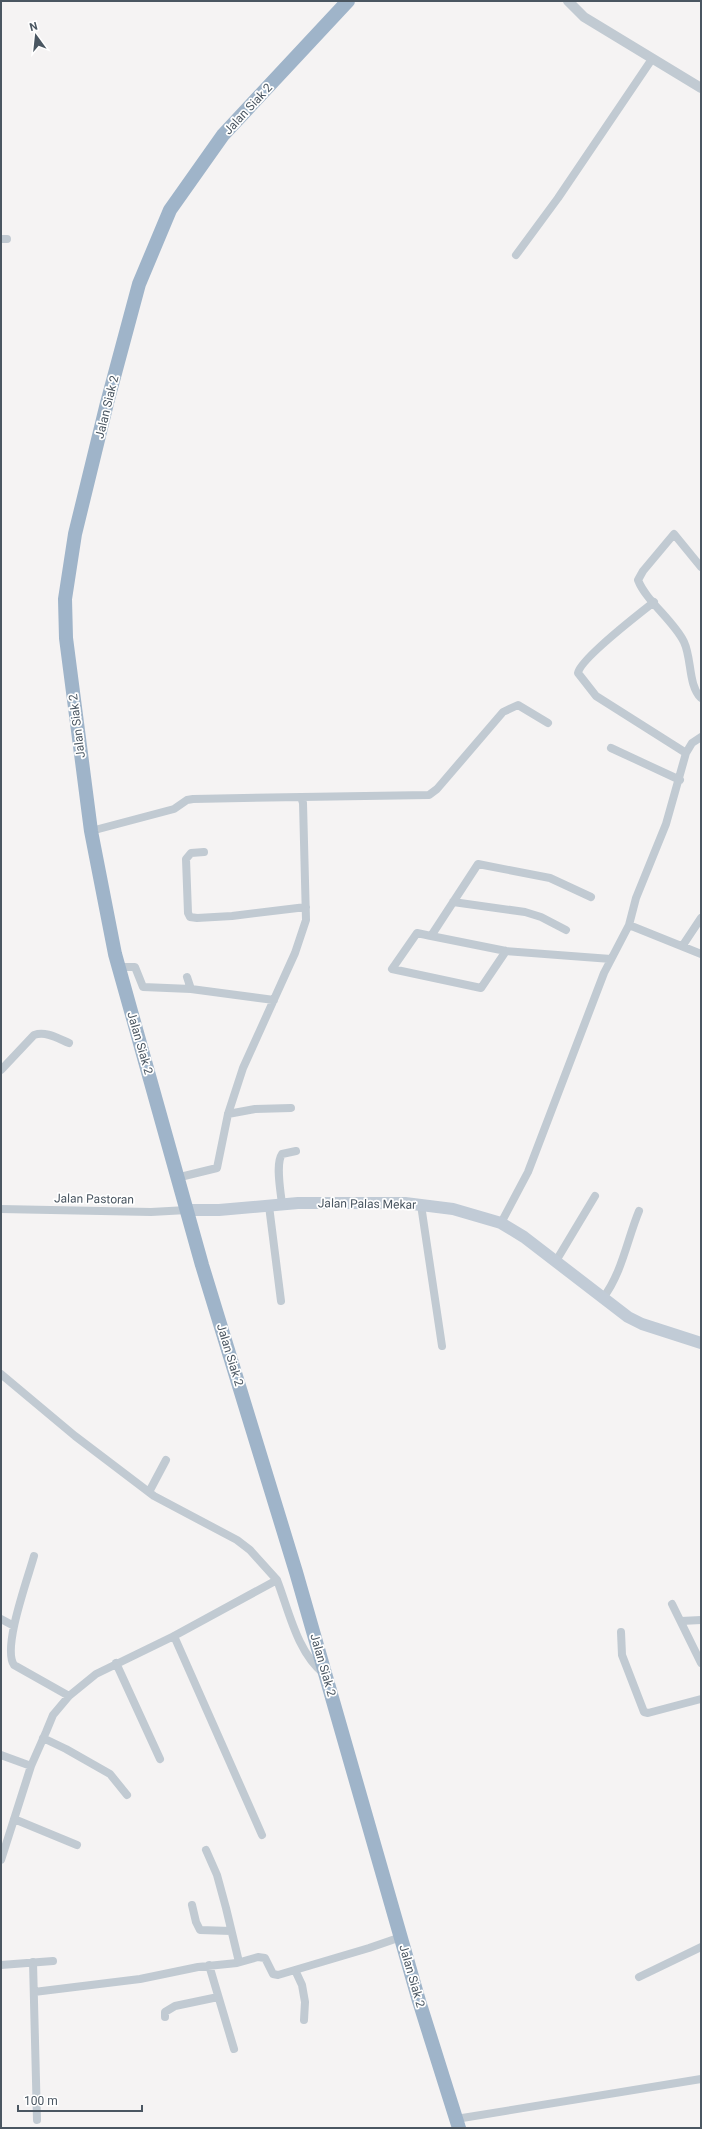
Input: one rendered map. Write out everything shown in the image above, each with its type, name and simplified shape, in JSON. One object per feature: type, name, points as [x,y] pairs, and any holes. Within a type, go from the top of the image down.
[{"type":"highway","name":"Jalan Siak 2","points":[[348,1],[223,135],[170,210],[139,284],[107,403],[75,534],[65,599],[67,646],[91,830],[109,931],[118,967],[176,1178],[187,1210],[326,1676],[401,1937],[457,2124]]},
{"type":"main road","name":"Jalan Palas Mekar","points":[[187,1210],[220,1210],[282,1205],[405,1203],[453,1209],[501,1223],[556,1261],[628,1317],[642,1324],[701,1343]]},
{"type":"street","points":[[568,1],[584,17],[701,88]]},
{"type":"street","points":[[516,256],[558,198],[652,59]]},
{"type":"street","points":[[701,567],[677,535],[673,534],[638,577],[639,582],[676,629],[684,643],[694,688],[701,698]]},
{"type":"street","points":[[654,602],[612,635],[584,664],[578,673],[596,696],[686,753]]},
{"type":"street","points":[[91,830],[174,809],[187,800],[193,799],[429,795],[438,789],[503,712],[511,707],[518,705],[548,723]]},
{"type":"street","points":[[501,1223],[528,1172],[610,959],[629,925],[636,898],[656,852],[680,780],[686,753],[692,743],[701,736]]},
{"type":"street","points":[[611,748],[680,780]]},
{"type":"street","points":[[176,1178],[217,1168],[228,1114],[243,1068],[295,953],[306,920],[304,814],[301,797]]},
{"type":"street","points":[[204,852],[191,854],[186,860],[188,913],[190,917],[225,916],[306,907]]},
{"type":"street","points":[[431,936],[478,864],[550,878],[591,897]]},
{"type":"street","points":[[453,902],[525,912],[541,917],[566,930]]},
{"type":"street","points":[[683,946],[701,918]]},
{"type":"street","points":[[629,925],[701,954]]},
{"type":"street","points":[[506,951],[481,988],[392,969],[417,933],[506,951],[610,959]]},
{"type":"street","points":[[118,967],[135,967],[143,987],[191,989],[274,1000]]},
{"type":"street","points":[[187,977],[191,989]]},
{"type":"street","points":[[1,1070],[34,1035],[40,1033],[46,1034],[69,1043]]},
{"type":"street","points":[[228,1114],[255,1109],[291,1108]]},
{"type":"street","points":[[282,1205],[278,1167],[280,1158],[282,1154],[296,1151]]},
{"type":"street","points":[[556,1261],[595,1196]]},
{"type":"street","points":[[421,1205],[442,1346]]},
{"type":"street","points":[[269,1206],[281,1302]]},
{"type":"street","name":"Jalan Pastoran","points":[[1,1209],[151,1212],[187,1210]]},
{"type":"street","points":[[603,1298],[610,1289],[621,1264],[639,1211]]},
{"type":"street","points":[[1,1374],[74,1436],[149,1492],[237,1540],[250,1550],[277,1580],[305,1652],[315,1666],[326,1676]]},
{"type":"street","points":[[149,1492],[166,1460]]},
{"type":"street","points":[[34,1556],[14,1626],[10,1657],[14,1665],[69,1696]]},
{"type":"street","points":[[1,1860],[31,1766],[53,1715],[69,1696],[96,1674],[174,1636],[277,1580]]},
{"type":"street","points":[[672,1604],[701,1663]]},
{"type":"street","points":[[1,1619],[14,1626]]},
{"type":"street","points":[[681,1621],[701,1620]]},
{"type":"street","points":[[621,1632],[622,1655],[644,1712],[648,1713],[701,1699]]},
{"type":"street","points":[[174,1636],[262,1835]]},
{"type":"street","points":[[116,1663],[160,1759]]},
{"type":"street","points":[[43,1738],[110,1774],[127,1795]]},
{"type":"street","points":[[1,1756],[31,1766]]},
{"type":"street","points":[[14,1818],[78,1845]]},
{"type":"street","points":[[206,1850],[217,1875],[239,1962]]},
{"type":"street","points":[[192,1905],[196,1922],[200,1930],[231,1931]]},
{"type":"street","points":[[34,1992],[140,1980],[209,1965],[239,1962],[258,1957],[265,1958],[275,1975],[369,1948],[401,1937]]},
{"type":"street","points":[[638,1978],[701,1947]]},
{"type":"street","points":[[1,1965],[53,1961]]},
{"type":"street","points":[[33,1962],[37,2120]]},
{"type":"street","points":[[209,1965],[234,2049]]},
{"type":"street","points":[[295,1970],[302,1985],[305,2002],[304,2020]]},
{"type":"street","points":[[164,2018],[165,2012],[175,2006],[218,1997]]},
{"type":"street","points":[[457,2124],[701,2079]]}]
